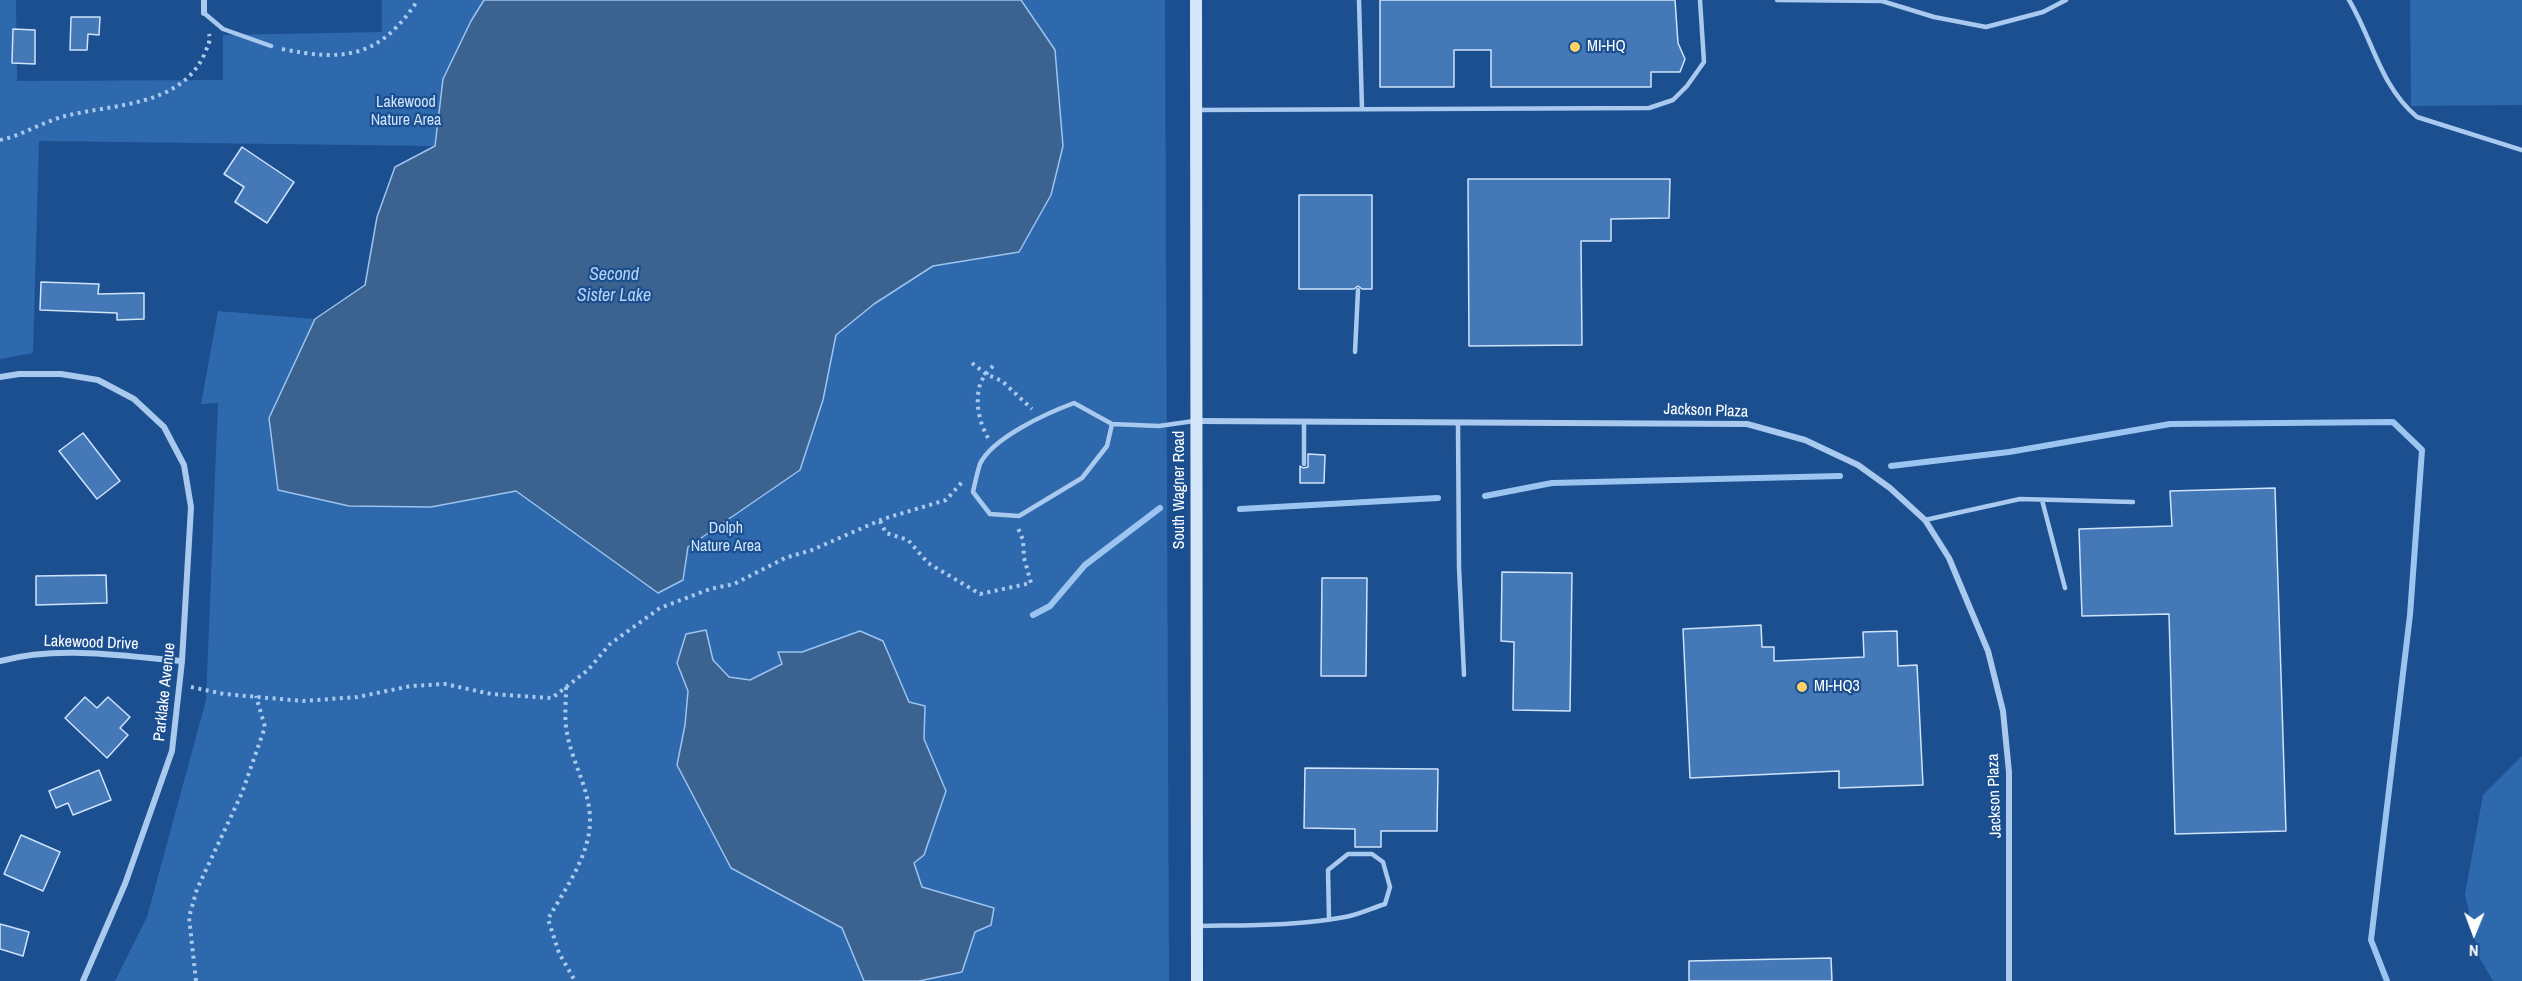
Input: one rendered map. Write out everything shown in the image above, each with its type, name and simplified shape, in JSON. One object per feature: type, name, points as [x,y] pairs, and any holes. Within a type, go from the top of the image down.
[{"type":"main road","name":"South Wagner Road","points":[[1196,0],[1197,981]]},
{"type":"street","points":[[204,0],[204,13]]},
{"type":"street","name":"Parklake Avenue","points":[[0,377],[20,374],[61,374],[98,380],[140,404],[164,427],[184,465],[191,507],[182,661],[172,751],[125,884],[83,981]]},
{"type":"street","name":"Jackson Plaza","points":[[1197,421],[1747,424],[1805,440],[1858,465],[1890,488],[1925,520],[1949,558],[1988,651],[2003,711],[2009,772],[2009,981]]},
{"type":"street","name":"Lakewood Drive","points":[[0,661],[18,656],[62,652],[182,661]]},
{"type":"lane","points":[[1359,0],[1362,110]]},
{"type":"lane","points":[[1197,110],[1649,108],[1673,100],[1687,86],[1704,62],[1700,0]]},
{"type":"lane","points":[[1777,0],[1883,1],[1934,17],[1986,27],[2043,12],[2066,0]]},
{"type":"lane","points":[[2349,0],[2384,77],[2403,105],[2417,117],[2522,150]]},
{"type":"lane","points":[[204,13],[223,29],[271,46]]},
{"type":"lane","points":[[1355,352],[1358,290]]},
{"type":"lane","points":[[1112,424],[1107,447],[1082,478],[1019,516],[990,514],[973,492],[981,463],[993,447],[1040,416],[1074,403],[1112,424],[1159,426],[1197,421]]},
{"type":"lane","points":[[1304,421],[1304,464]]},
{"type":"lane","points":[[1458,424],[1459,567],[1464,675]]},
{"type":"lane","points":[[1925,520],[2020,499],[2133,502]]},
{"type":"lane","points":[[2042,500],[2065,588]]},
{"type":"lane","points":[[1197,926],[1253,925],[1329,919],[1346,917],[1385,904],[1390,887],[1383,862],[1371,854],[1348,854],[1328,870],[1329,919]]},
{"type":"path","points":[[271,46],[309,54],[338,56],[371,48],[403,23],[418,0]]},
{"type":"path","points":[[0,140],[39,123],[65,116],[150,100],[177,86],[200,63],[210,41],[204,13]]},
{"type":"path","points":[[972,363],[986,374],[1002,381],[1040,416]]},
{"type":"path","points":[[993,447],[980,423],[978,396],[981,380],[996,363]]},
{"type":"path","points":[[180,686],[303,701],[445,684],[491,694],[552,698],[588,670],[610,644],[660,608],[710,589],[734,584],[785,558],[812,550],[880,521],[946,500],[969,474]]},
{"type":"path","points":[[880,521],[886,533],[908,540],[928,563],[980,594],[1031,583],[1023,558],[1023,540],[1014,516]]},
{"type":"path","points":[[566,687],[567,733],[583,783],[590,818],[585,844],[576,869],[548,919],[559,952],[575,981]]},
{"type":"path","points":[[196,981],[189,917],[197,888],[242,793],[265,727],[256,696]]},
{"type":"green space","name":"Dolph Nature Area","points":[[0,0],[16,0],[17,81],[223,80],[223,35],[382,32],[382,0],[1165,0],[1169,981],[115,981],[147,917],[206,700],[218,403],[201,404],[218,311],[315,319],[365,286],[377,217],[395,167],[434,146],[39,141],[33,353],[0,359]]},
{"type":"green space","points":[[2410,0],[2522,0],[2522,105],[2411,106]]},
{"type":"green space","points":[[2522,756],[2522,981],[2493,981],[2479,957],[2465,894],[2483,795]]},
{"type":"water","name":"Second Sister Lake","points":[[484,0],[1021,0],[1055,50],[1063,146],[1051,195],[1019,252],[933,266],[874,304],[836,335],[823,400],[800,470],[688,547],[683,580],[658,593],[516,491],[431,507],[349,506],[278,490],[269,418],[315,319],[365,285],[377,217],[395,167],[435,146],[443,79],[471,21]]},
{"type":"water","points":[[706,630],[713,660],[729,677],[750,680],[782,664],[778,652],[802,652],[860,631],[883,641],[909,702],[925,706],[924,739],[946,791],[924,855],[914,863],[922,887],[994,908],[991,925],[975,932],[962,972],[919,981],[864,981],[842,928],[731,868],[677,765],[685,725],[688,691],[677,663],[686,634]]},
{"type":"building","name":"MI-HQ","points":[[1380,0],[1675,0],[1678,43],[1685,59],[1680,72],[1651,72],[1651,87],[1491,87],[1491,50],[1454,50],[1454,87],[1380,87]]},
{"type":"building","points":[[71,17],[100,17],[99,35],[88,34],[87,50],[70,50]]},
{"type":"building","points":[[13,29],[35,30],[35,64],[12,63]]},
{"type":"building","points":[[242,147],[294,182],[267,223],[235,202],[244,187],[224,174]]},
{"type":"building","points":[[1468,179],[1670,179],[1669,218],[1611,219],[1611,241],[1581,241],[1582,345],[1469,346]]},
{"type":"building","points":[[1299,195],[1372,195],[1372,289],[1362,289],[1358,286],[1354,289],[1299,289]]},
{"type":"building","points":[[41,282],[99,284],[98,294],[144,293],[144,319],[117,320],[117,313],[40,310]]},
{"type":"building","points":[[83,433],[120,481],[97,499],[59,451]]},
{"type":"building","points":[[1308,454],[1325,455],[1324,483],[1300,483],[1300,466],[1308,467]]},
{"type":"building","points":[[2275,488],[2286,831],[2175,834],[2169,614],[2082,616],[2079,529],[2172,526],[2170,491]]},
{"type":"building","points":[[1502,572],[1572,573],[1570,711],[1513,710],[1514,642],[1501,641]]},
{"type":"building","points":[[106,575],[107,603],[36,605],[36,576]]},
{"type":"building","points":[[1322,578],[1367,578],[1366,676],[1321,676]]},
{"type":"building","name":"MI-HQ3","points":[[1761,625],[1762,647],[1774,647],[1774,661],[1864,657],[1863,632],[1897,631],[1898,666],[1917,665],[1923,785],[1839,788],[1839,771],[1690,778],[1683,629]]},
{"type":"building","points":[[85,697],[97,708],[108,697],[130,717],[120,728],[128,735],[107,758],[65,718]]},
{"type":"building","points":[[1305,768],[1438,769],[1437,831],[1381,831],[1381,847],[1355,847],[1355,829],[1304,828]]},
{"type":"building","points":[[99,770],[111,800],[73,815],[68,803],[56,808],[49,791]]},
{"type":"building","points":[[21,835],[60,852],[43,891],[4,874]]},
{"type":"building","points":[[0,924],[29,932],[23,956],[0,949]]},
{"type":"building","points":[[1831,958],[1832,981],[1689,981],[1689,961]]},
{"type":"waterway","points":[[1891,466],[2009,452],[2170,424],[2393,422],[2422,450],[2410,615],[2371,940],[2387,981]]},
{"type":"waterway","points":[[1485,496],[1552,483],[1840,476]]},
{"type":"waterway","points":[[1240,509],[1438,498]]},
{"type":"waterway","points":[[1033,615],[1050,606],[1085,565],[1160,508]]},
{"type":"place","name":"MI-HQ","points":[[1575,47]]},
{"type":"place","name":"MI-HQ3","points":[[1802,687]]},
{"type":"park label","name":"Lakewood Nature Area","points":[[406,112]]}]
